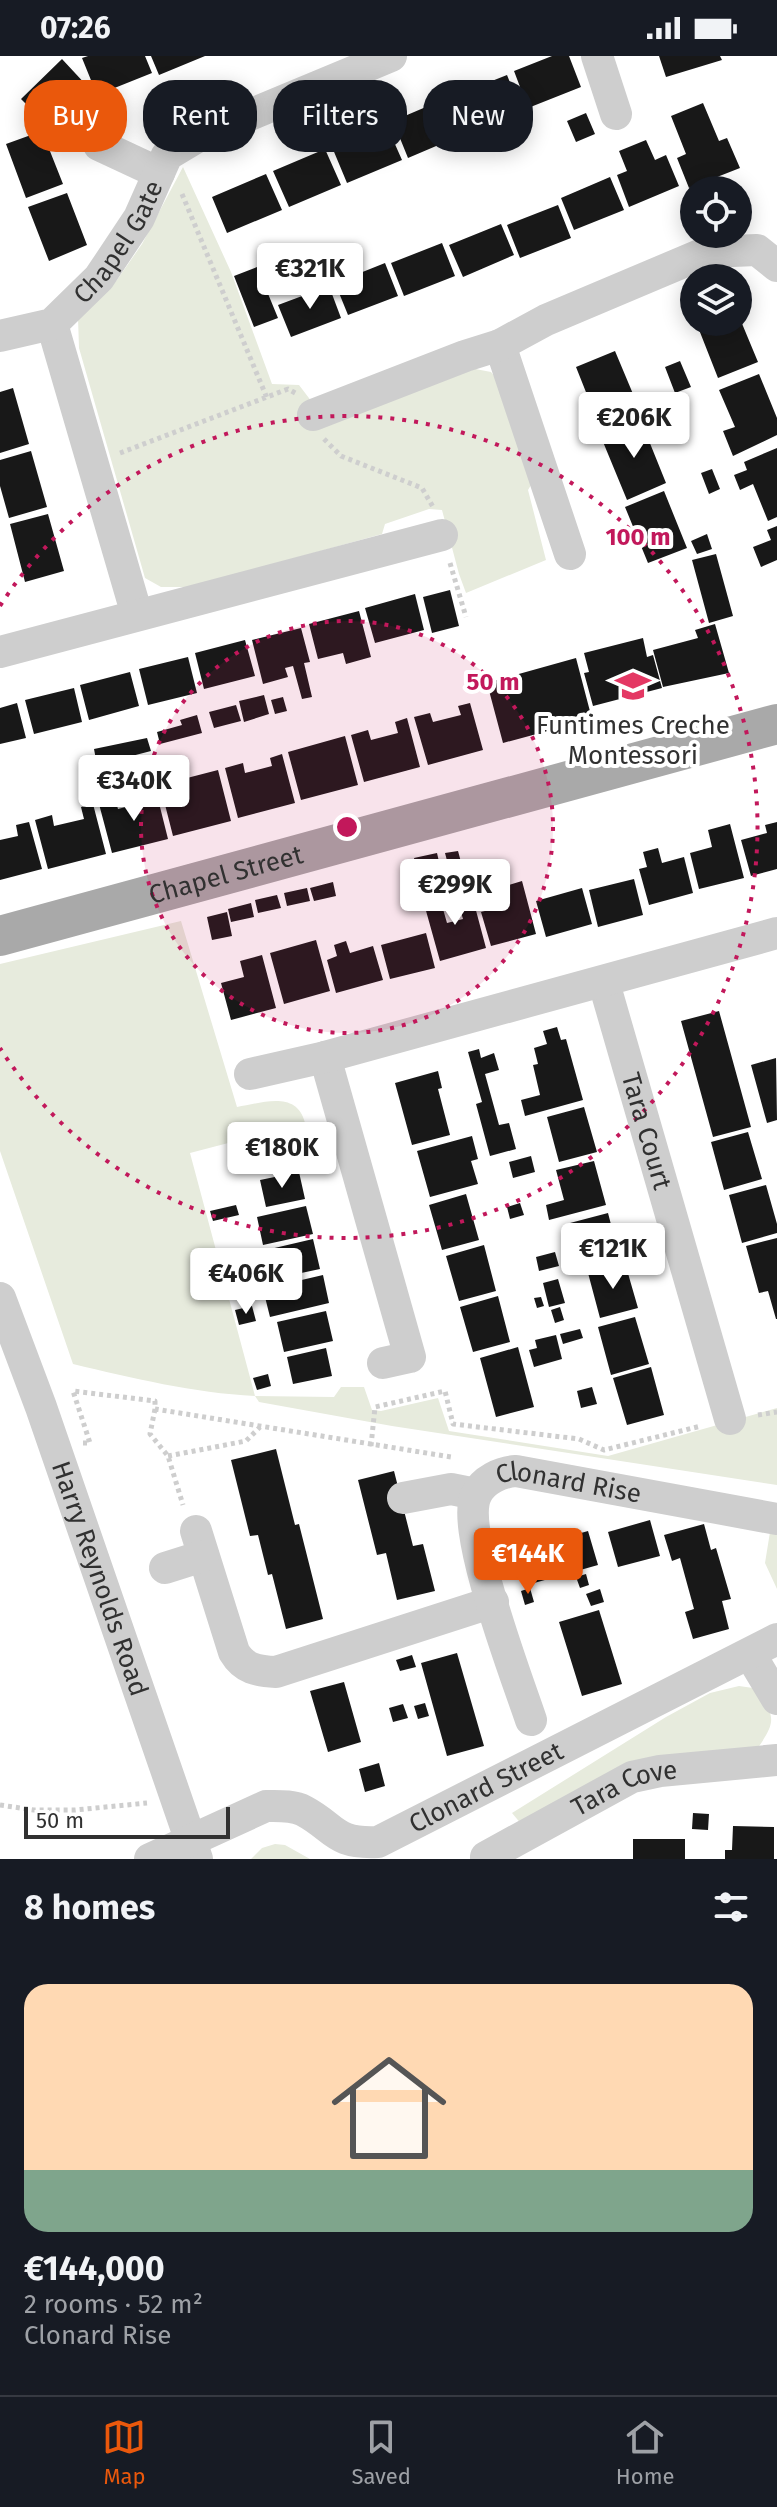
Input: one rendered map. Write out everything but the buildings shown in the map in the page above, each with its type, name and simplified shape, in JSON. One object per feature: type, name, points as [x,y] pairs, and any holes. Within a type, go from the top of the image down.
[{"type":"main road","name":"Chapel Street","points":[[0,936],[777,724]]},
{"type":"street","name":"Chapel Gate","points":[[0,336],[52,324],[99,278],[139,218],[167,155],[197,137],[391,56]]},
{"type":"street","points":[[597,56],[616,114]]},
{"type":"street","points":[[114,152],[159,173]]},
{"type":"street","points":[[313,415],[500,345],[546,320],[707,252],[757,250],[777,266]]},
{"type":"street","name":"Chapel Gate","points":[[52,324],[137,615]]},
{"type":"street","points":[[500,345],[570,554]]},
{"type":"street","points":[[0,652],[442,535]]},
{"type":"street","points":[[250,1074],[604,983],[777,933]]},
{"type":"street","name":"Tara Court","points":[[604,983],[730,1366],[730,1419]]},
{"type":"street","points":[[325,1057],[410,1357],[383,1363]]},
{"type":"street","name":"Harry Reynolds Road","points":[[0,1298],[41,1407],[193,1850]]},
{"type":"street","name":"Clonard Rise","points":[[531,1720],[493,1602],[472,1521],[476,1494],[496,1476],[516,1471],[777,1519]]},
{"type":"street","points":[[403,1498],[451,1489],[476,1494]]},
{"type":"street","points":[[165,1568],[199,1544],[234,1652],[241,1663],[256,1671],[276,1672],[493,1602]]},
{"type":"street","points":[[764,1646],[777,1699]]},
{"type":"street","name":"Clonard Street","points":[[150,1859],[193,1850],[266,1806],[303,1810],[330,1832],[347,1840],[378,1842],[518,1768],[764,1646]]},
{"type":"street","name":"Tara Cove","points":[[486,1857],[632,1777],[660,1771],[777,1760]]},
{"type":"path","points":[[159,173],[176,181],[267,398]]},
{"type":"path","points":[[93,463],[288,389],[305,399],[324,440],[341,456],[422,488],[435,510],[466,617]]},
{"type":"path","points":[[79,1444],[90,1443],[73,1391],[155,1401],[150,1434],[168,1456],[199,1544]]},
{"type":"path","points":[[371,1446],[375,1407],[445,1391],[453,1424],[579,1439],[604,1450],[730,1419],[777,1412]]},
{"type":"path","points":[[155,1409],[451,1457]]},
{"type":"path","points":[[168,1456],[246,1441],[260,1427]]},
{"type":"path","points":[[0,1805],[34,1810],[75,1810],[176,1801]]},
{"type":"shaded area","points":[[183,167],[231,272],[272,384],[299,385],[315,406],[465,367],[491,372],[502,386],[534,480],[528,490],[546,560],[466,593],[442,510],[429,509],[385,524],[382,534],[191,587],[161,587],[145,578],[79,348],[78,318],[117,280],[142,244]]},
{"type":"shaded area","points":[[181,921],[237,1107],[287,1102],[301,1113],[305,1123],[190,1153],[255,1396],[186,1388],[73,1364],[0,1151],[0,964]]},
{"type":"shaded area","points":[[341,1387],[364,1387],[372,1410],[381,1411],[438,1398],[449,1431],[608,1456],[777,1408],[777,1485],[392,1426],[259,1402],[255,1396],[334,1397]]},
{"type":"shaded area","points":[[770,1532],[777,1534],[777,1589],[765,1563]]},
{"type":"shaded area","points":[[739,1686],[753,1688],[770,1712],[771,1725],[757,1749],[522,1825],[512,1813],[666,1717],[710,1693]]},
{"type":"shaded area","points":[[285,1845],[310,1859],[251,1859],[262,1848]]},
{"type":"place","name":"Funtimes Creche Montessori","points":[[633,686]]}]
